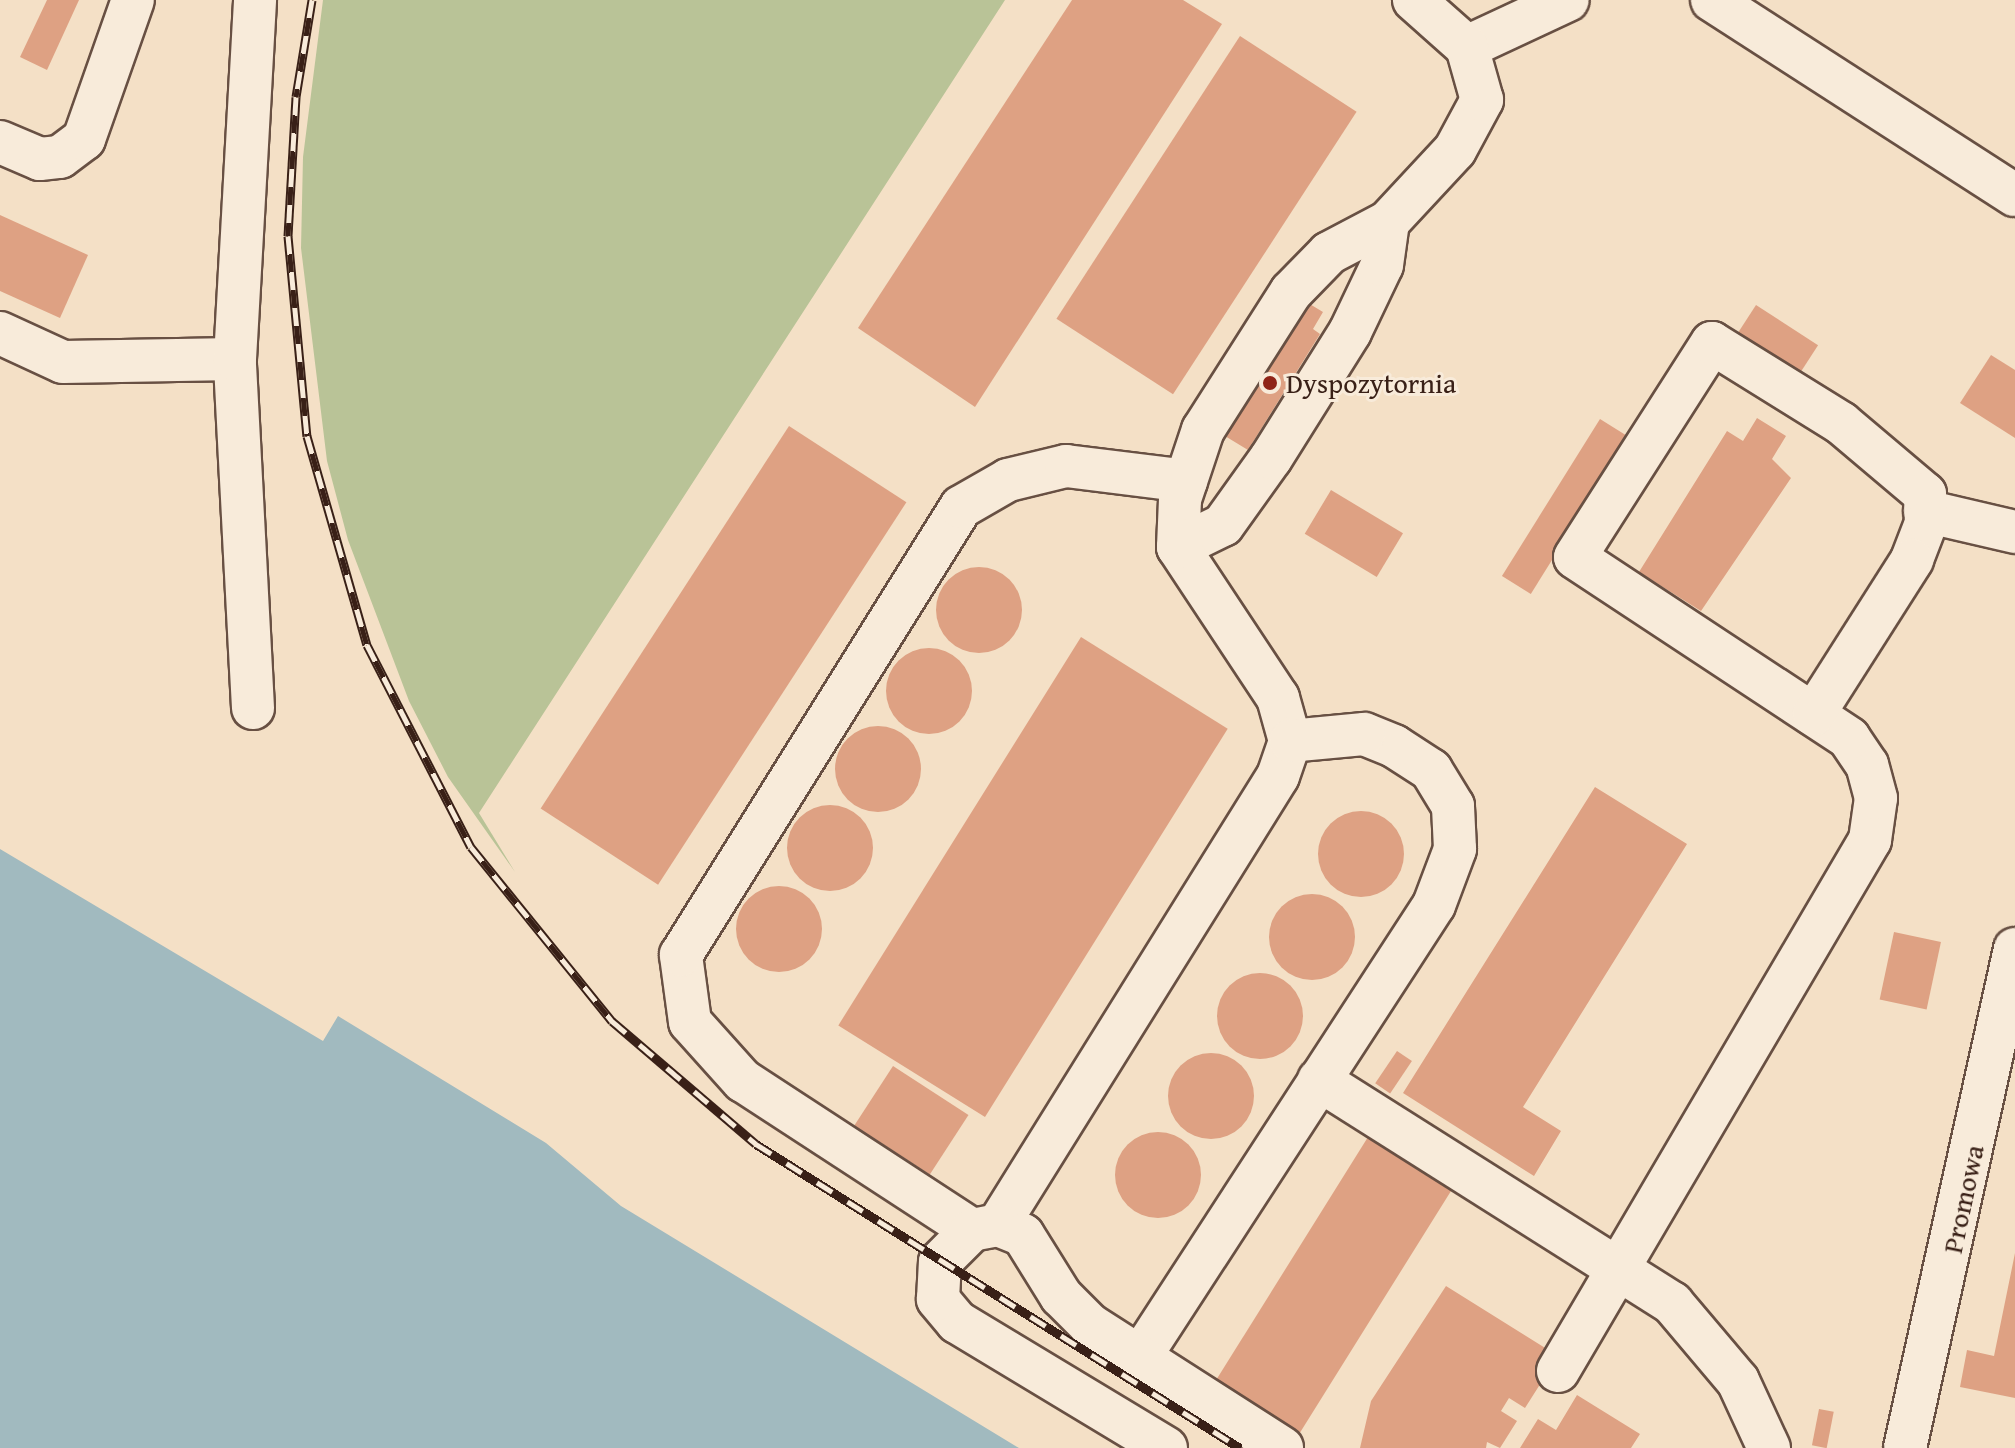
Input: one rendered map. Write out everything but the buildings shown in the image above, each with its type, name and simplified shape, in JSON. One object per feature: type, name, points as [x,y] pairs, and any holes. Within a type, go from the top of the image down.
[{"type":"lane","points":[[0,142],[40,159],[60,157],[84,139],[133,0]]},
{"type":"lane","points":[[253,708],[235,359],[255,0]]},
{"type":"lane","points":[[1166,1448],[957,1322],[938,1299],[934,1277],[985,1227],[1278,776],[1290,741],[1278,698],[1178,547],[1186,481],[1203,430],[1291,292],[1329,253],[1388,222],[1455,150],[1482,100],[1467,47],[1414,0]]},
{"type":"lane","points":[[1467,47],[1568,0]]},
{"type":"lane","points":[[1712,0],[2015,195]]},
{"type":"lane","points":[[1178,547],[1223,525],[1271,458],[1350,332],[1382,265],[1388,222]]},
{"type":"lane","points":[[0,333],[63,362],[235,359]]},
{"type":"lane","points":[[1558,1371],[1619,1273],[1870,840],[1876,798],[1867,765],[1849,738],[1575,557],[1712,343],[1841,423],[1925,494],[1925,511],[1912,560],[1814,714]]},
{"type":"lane","points":[[1186,481],[1066,466],[1008,480],[961,507],[681,955],[690,1022],[743,1081],[985,1227],[1023,1235],[1061,1296],[1090,1325],[1282,1448]]},
{"type":"lane","points":[[1925,511],[2015,532]]},
{"type":"lane","points":[[1140,1357],[1434,905],[1455,849],[1453,806],[1431,770],[1374,738],[1290,741]]},
{"type":"lane","name":"Promowa","points":[[1905,1448],[2013,971]]},
{"type":"lane","points":[[1319,1080],[1619,1273],[1701,1331],[1738,1381],[1769,1448]]},
{"type":"green space","points":[[323,0],[1005,0],[479,813],[515,872],[448,777],[409,701],[348,540],[327,461],[301,248],[303,157]]},
{"type":"water","points":[[0,849],[323,1041],[338,1016],[546,1143],[621,1206],[1019,1448],[0,1448]]},
{"type":"railway","points":[[312,0],[296,97],[288,236],[307,436],[367,645],[471,847],[612,1021],[756,1144],[1240,1448]]},
{"type":"place","name":"Dyspozytornia","points":[[1270,383]]}]
